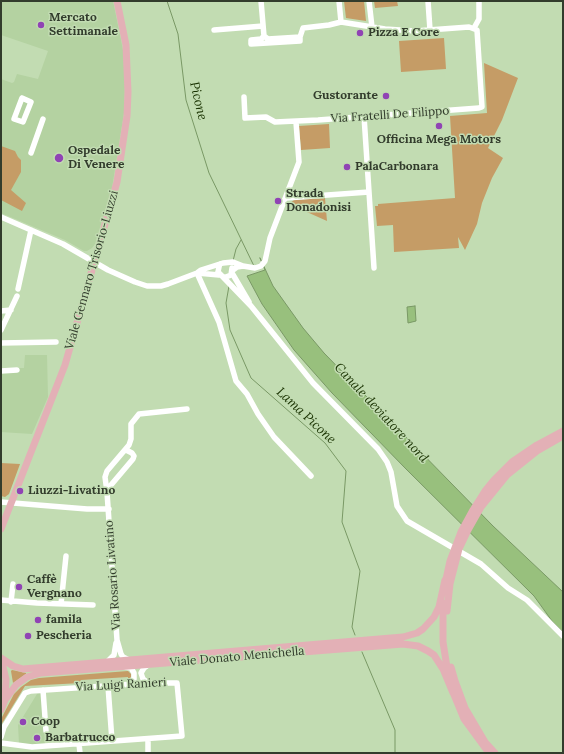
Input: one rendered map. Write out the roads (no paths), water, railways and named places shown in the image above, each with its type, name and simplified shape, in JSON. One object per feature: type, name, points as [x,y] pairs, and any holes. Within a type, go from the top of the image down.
[{"type":"main road","name":"Viale Gennaro Trisorio-Liuzzi","points":[[1,529],[65,365],[117,182],[127,116],[128,59],[117,1]]},
{"type":"main road","points":[[488,753],[482,745],[458,700],[452,693],[443,642],[443,599],[445,580],[450,561],[458,552],[481,507],[512,462],[537,445],[563,431]]},
{"type":"main road","points":[[458,700],[447,635],[449,594],[453,569],[467,520],[485,491],[505,473],[537,450],[563,436]]},
{"type":"main road","name":"Viale Donato Menichella","points":[[403,641],[423,629],[434,617],[439,607],[445,580]]},
{"type":"main road","name":"Viale Donato Menichella","points":[[1,710],[5,700],[16,686],[23,679],[34,675],[403,641],[418,646],[434,656],[443,669],[452,693]]},
{"type":"main road","name":"Viale Donato Menichella","points":[[1,659],[12,666],[23,669],[129,660],[271,652]]},
{"type":"main road","name":"Viale Donato Menichella","points":[[1,659],[6,679],[5,700]]},
{"type":"main road","points":[[468,720],[494,753]]},
{"type":"main road","points":[[482,745],[494,753]]},
{"type":"street","points":[[261,1],[264,36]]},
{"type":"street","points":[[339,1],[341,22]]},
{"type":"street","points":[[369,1],[372,26]]},
{"type":"street","points":[[428,1],[430,30]]},
{"type":"street","points":[[264,36],[261,39],[251,40],[251,44],[300,41],[303,28],[341,22],[415,32],[469,27],[476,30],[479,19],[479,1]]},
{"type":"street","points":[[214,30],[263,26]]},
{"type":"street","name":"Via Fratelli De Filippo","points":[[244,97],[245,118],[266,117],[275,122],[296,122],[479,108],[482,107],[476,30]]},
{"type":"street","points":[[264,36],[268,39],[300,37]]},
{"type":"street","points":[[364,116],[374,268]]},
{"type":"street","points":[[30,153],[44,119]]},
{"type":"street","points":[[1,217],[63,244],[108,270],[147,286],[161,286],[197,273],[201,270],[233,262],[242,266],[255,268],[264,263],[270,238],[299,162],[296,122]]},
{"type":"street","points":[[286,198],[369,192]]},
{"type":"street","points":[[18,289],[31,230]]},
{"type":"street","points":[[223,264],[231,265],[232,272],[251,306]]},
{"type":"street","points":[[223,264],[218,269],[221,276],[251,306],[313,383],[378,449],[387,462],[391,472],[397,506],[407,521],[481,564],[508,588],[527,600],[563,636]]},
{"type":"street","points":[[197,273],[229,277],[237,267],[242,266]]},
{"type":"street","points":[[197,273],[219,322],[236,381],[247,394],[258,414],[274,437],[311,476]]},
{"type":"street","points":[[1,330],[18,296]]},
{"type":"street","points":[[1,311],[11,310]]},
{"type":"street","points":[[1,343],[56,342]]},
{"type":"street","points":[[1,371],[16,370]]},
{"type":"street","name":"Via Rosario Livatino","points":[[117,640],[109,509],[105,477],[107,471],[126,450],[131,439],[132,424],[139,414],[187,409]]},
{"type":"street","points":[[107,492],[133,459],[134,456],[131,439]]},
{"type":"street","points":[[126,450],[134,456]]},
{"type":"street","name":"Via Rosario Livatino","points":[[1,502],[87,509],[109,509]]},
{"type":"street","points":[[61,604],[66,556]]},
{"type":"street","points":[[11,602],[13,584]]},
{"type":"street","points":[[1,600],[11,602],[93,605]]},
{"type":"street","points":[[117,640],[121,654],[129,660]]},
{"type":"street","points":[[107,662],[114,655],[117,640]]},
{"type":"street","points":[[148,683],[143,679],[141,673],[149,664]]},
{"type":"street","points":[[125,667],[131,668],[134,673],[132,682],[126,684]]},
{"type":"street","name":"Via Luigi Ranieri","points":[[1,737],[4,727],[25,693],[36,690],[126,684],[177,683],[182,736],[32,747],[1,743]]},
{"type":"street","points":[[108,686],[112,742]]},
{"type":"street","points":[[43,690],[46,731]]},
{"type":"street","points":[[148,739],[148,753]]},
{"type":"street","points":[[79,744],[80,753]]},
{"type":"water","name":"Canale deviatore nord","points":[[260,258],[273,286],[303,328],[324,353],[493,526],[563,592],[563,632],[552,621],[534,596],[406,469],[332,393],[294,350],[262,304],[247,276],[265,270]]},
{"type":"water","points":[[415,306],[416,321],[408,323],[407,307]]},
{"type":"waterway","name":"Picone","points":[[167,1],[178,34],[186,100],[209,173],[254,266]]},
{"type":"waterway","name":"Lama Picone","points":[[233,261],[236,249],[241,240]]},
{"type":"waterway","name":"Lama Picone","points":[[229,286],[226,303],[230,330],[251,378],[325,443],[346,471],[342,522],[360,571],[352,627],[355,635]]},
{"type":"waterway","name":"Lama Picone","points":[[362,652],[395,730],[395,753]]},
{"type":"place","name":"Mercato Settimanale","points":[[41,25]]},
{"type":"place","name":"Pizza E Core","points":[[360,33]]},
{"type":"place","name":"Gustorante","points":[[386,96]]},
{"type":"place","name":"Officina Mega Motors","points":[[439,126]]},
{"type":"place","name":"Ospedale Di Venere","points":[[59,158]]},
{"type":"place","name":"PalaCarbonara","points":[[347,167]]},
{"type":"place","name":"Strada Donadonisi","points":[[278,201]]},
{"type":"place","name":"Liuzzi-Livatino","points":[[20,491]]},
{"type":"place","name":"Caffè Vergnano","points":[[19,587]]},
{"type":"place","name":"famila","points":[[38,620]]},
{"type":"place","name":"Pescheria","points":[[28,636]]},
{"type":"place","name":"Coop","points":[[23,722]]},
{"type":"place","name":"Barbatrucco","points":[[37,738]]}]
